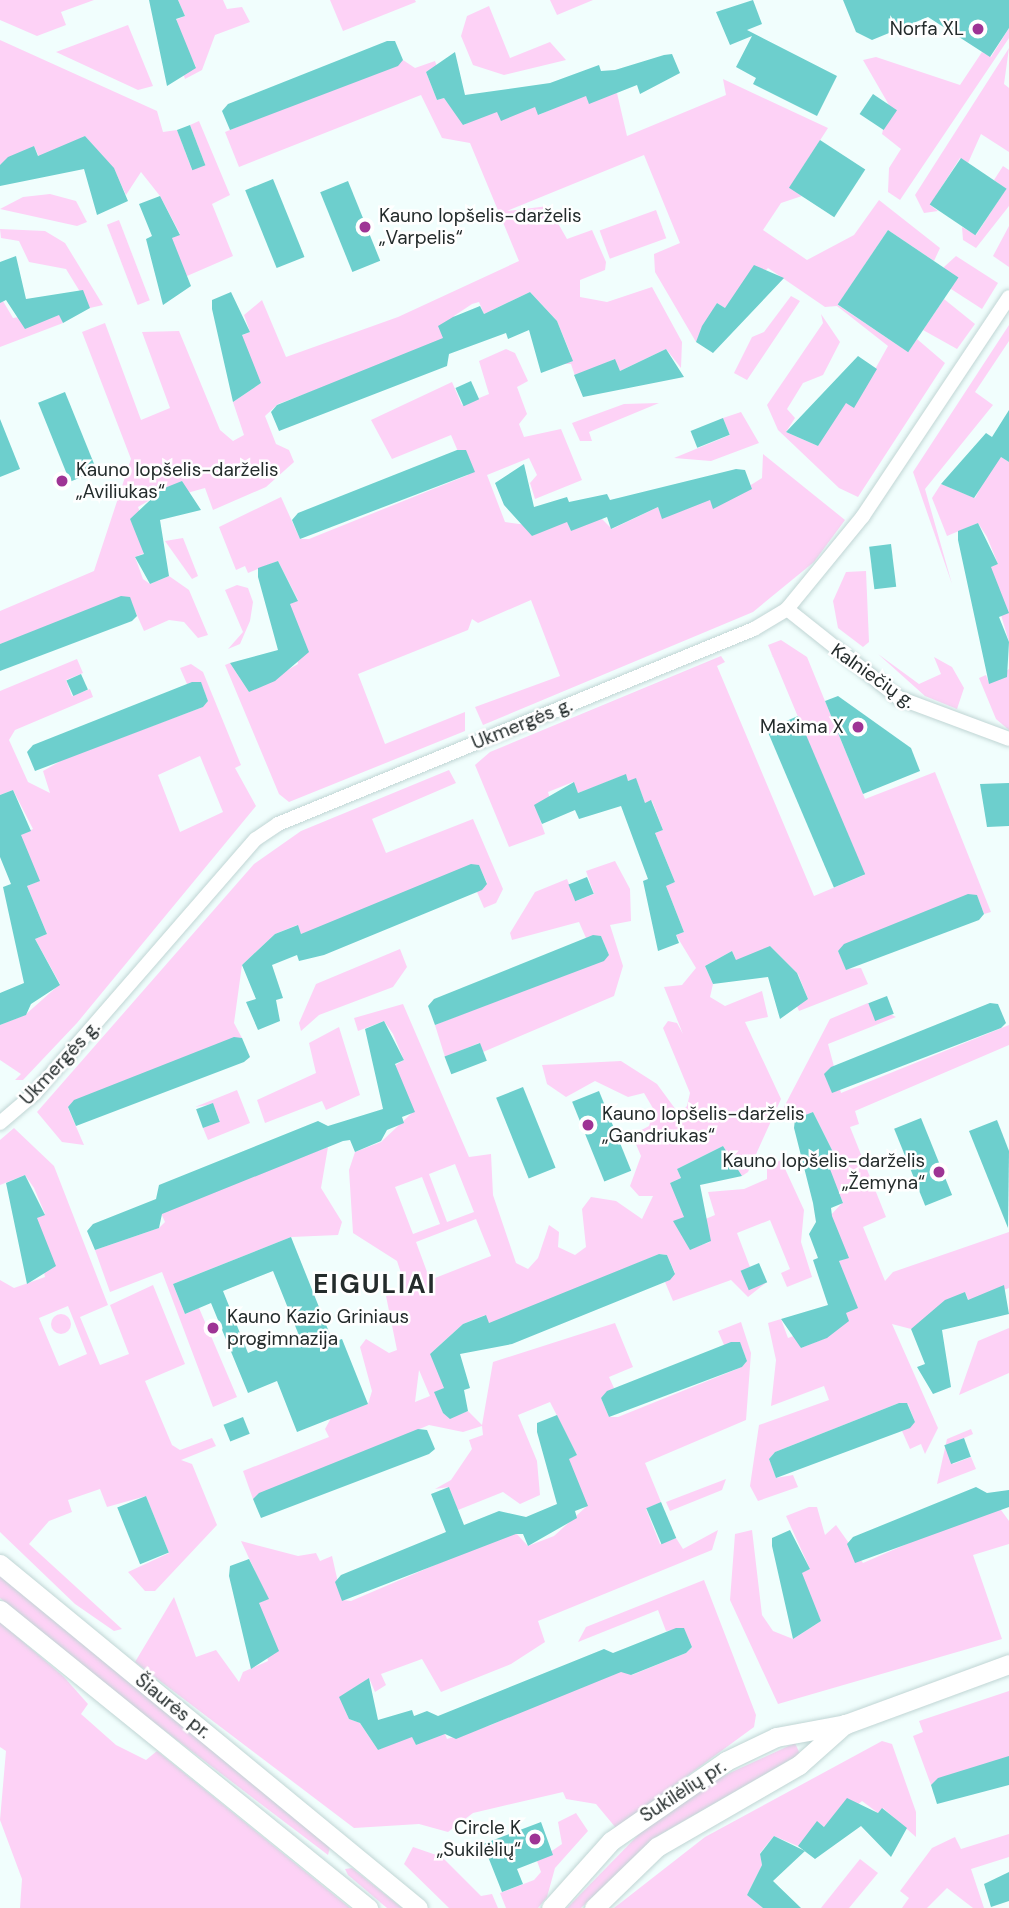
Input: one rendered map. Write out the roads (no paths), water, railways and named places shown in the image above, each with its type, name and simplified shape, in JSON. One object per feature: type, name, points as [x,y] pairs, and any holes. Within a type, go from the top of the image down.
[{"type":"main road","name":"Šiaurės pr.","points":[[0,1564],[418,1908]]},
{"type":"main road","name":"Šiaurės pr.","points":[[0,1610],[368,1908]]},
{"type":"main road","name":"Sukilėlių pr.","points":[[551,1908],[611,1841],[726,1761],[776,1737],[846,1724],[1009,1664]]},
{"type":"main road","name":"Sukilėlių pr.","points":[[594,1908],[657,1847],[799,1765],[846,1724]]},
{"type":"main road","points":[[326,1873],[346,1848]]},
{"type":"street","name":"Ukmergės g.","points":[[0,1123],[42,1085],[256,839],[278,824],[754,629],[786,609],[863,516],[1009,297]]},
{"type":"street","name":"Kalniečių g.","points":[[786,609],[899,698],[1009,739]]},
{"type":"place","name":"Norfa XL","points":[[978,29]]},
{"type":"place","name":"Kauno lopšelis-darželis „Varpelis“","points":[[365,227]]},
{"type":"place","name":"Kauno lopšelis-darželis „Aviliukas“","points":[[62,481]]},
{"type":"place","name":"Maxima X","points":[[858,727]]},
{"type":"place","name":"Kauno lopšelis-darželis „Gandriukas“","points":[[588,1125]]},
{"type":"place","name":"Kauno lopšelis-darželis „Žemyna“","points":[[939,1172]]},
{"type":"place","name":"Kauno Kazio Griniaus progimnazija","points":[[213,1328]]},
{"type":"place","name":"Circle K „Sukilėlių“","points":[[535,1839]]},
{"type":"district","name":"EIGULIAI","points":[[375,1285]]}]
